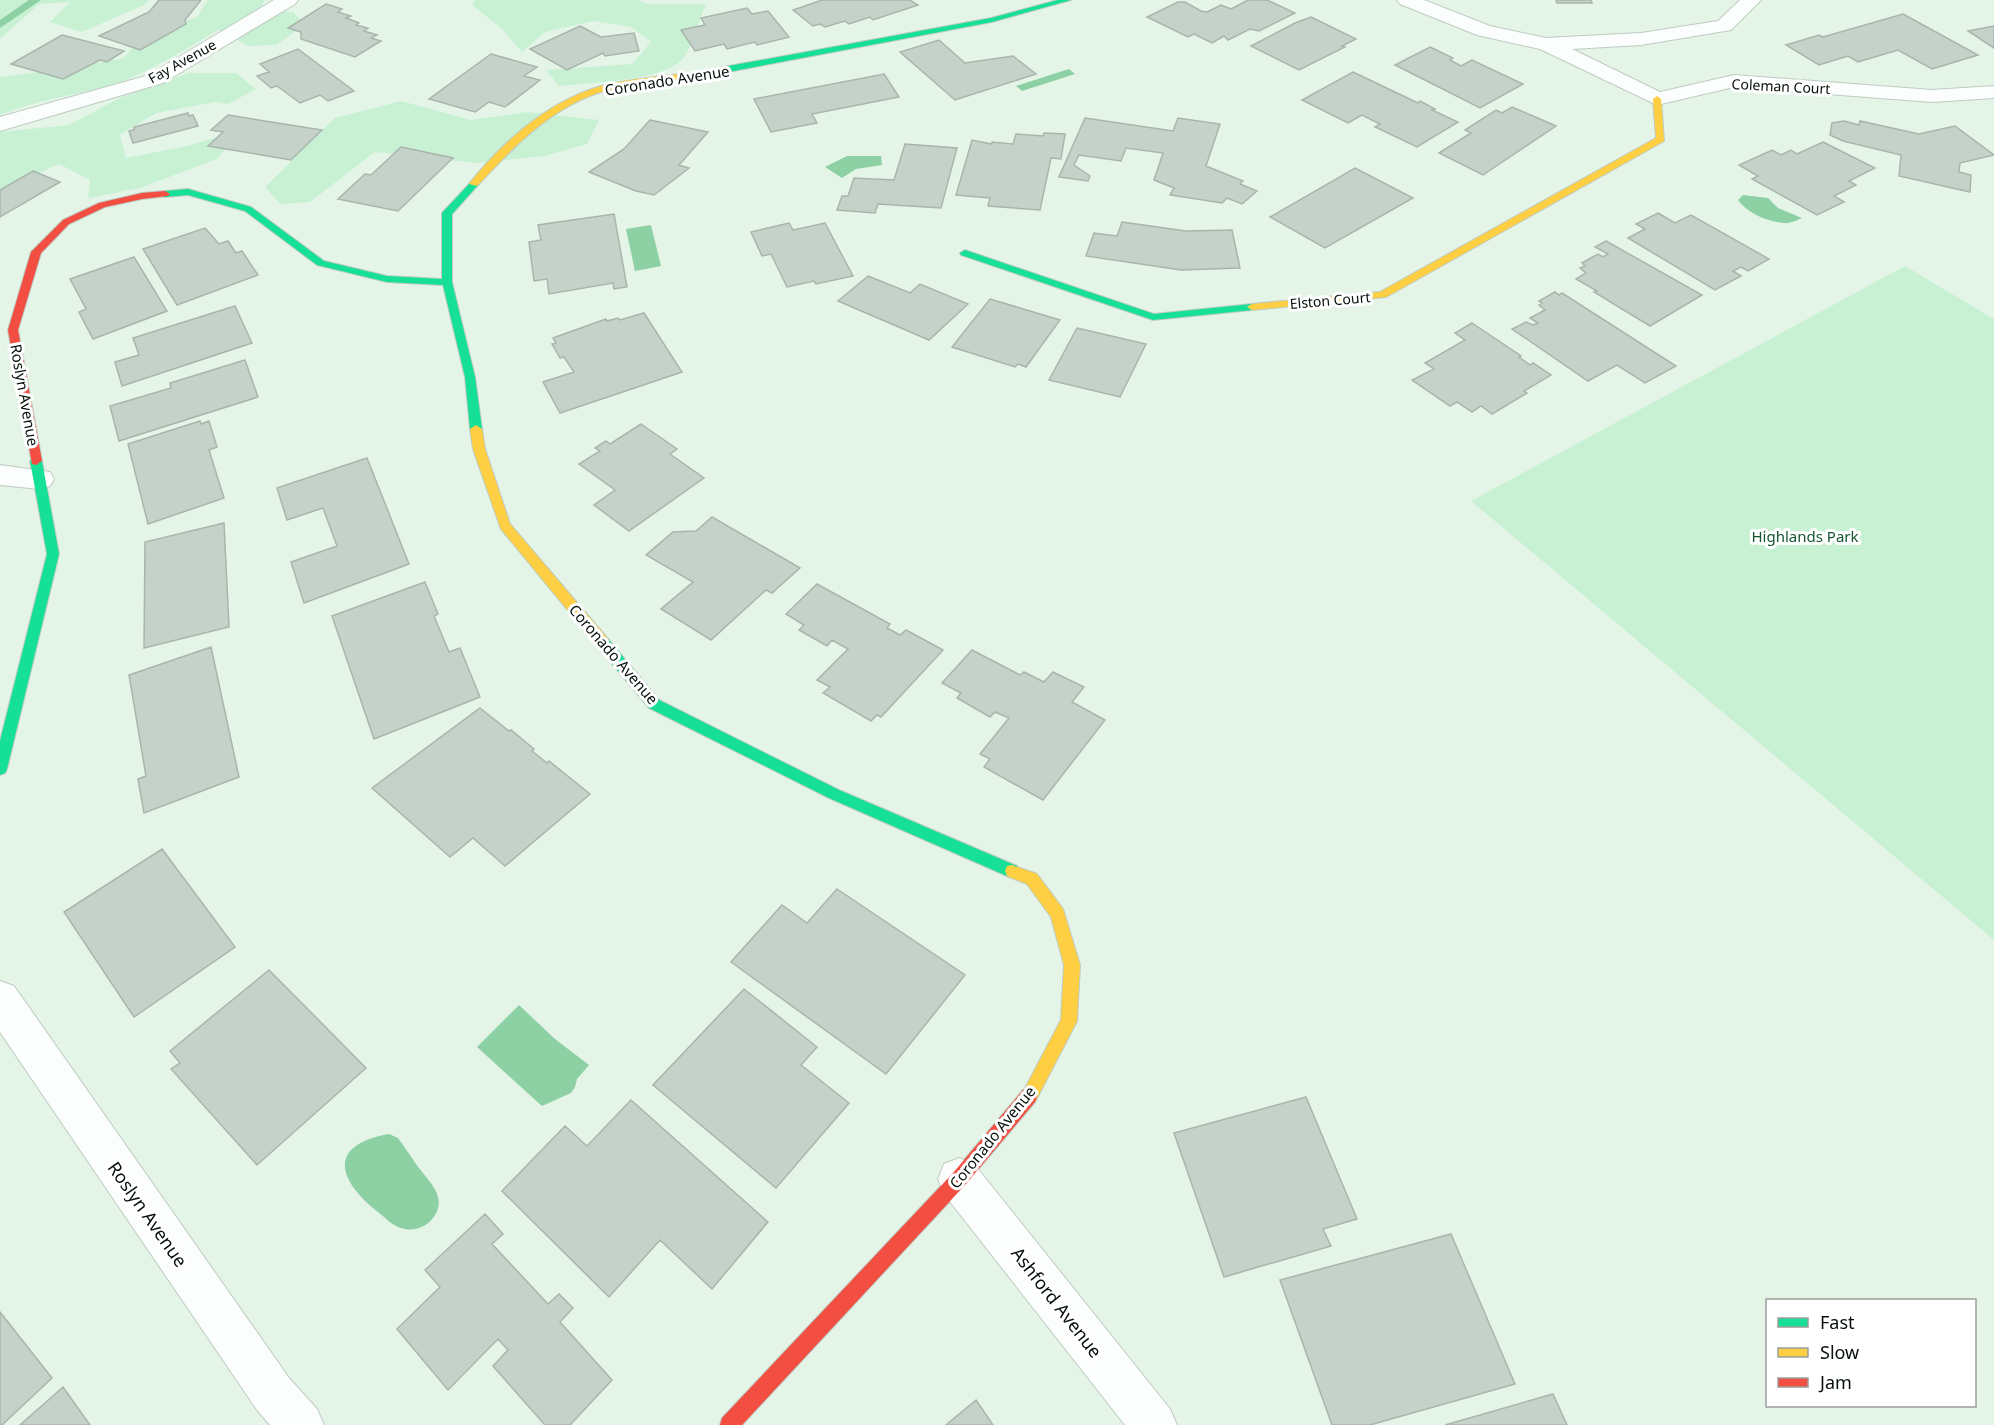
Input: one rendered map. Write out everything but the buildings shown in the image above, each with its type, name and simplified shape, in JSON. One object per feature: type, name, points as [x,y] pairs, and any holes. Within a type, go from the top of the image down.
[{"type":"street","name":"Fay Avenue","points":[[0,124],[156,79],[288,0]]},
{"type":"street","name":"Coronado Avenue","points":[[729,1425],[959,1179],[1032,1092],[1070,1021],[1072,965],[1058,914],[1032,879],[834,794],[654,704],[505,526],[479,449],[470,377],[447,282],[447,213],[504,150],[560,106],[604,88],[719,72],[992,20],[1067,0]]},
{"type":"street","points":[[1407,0],[1484,31],[1546,44],[1657,99]]},
{"type":"street","points":[[1546,44],[1641,39],[1724,26],[1751,0]]},
{"type":"street","name":"Coleman Court","points":[[1657,99],[1734,81],[1932,96],[1994,92]]},
{"type":"street","name":"Elston Court","points":[[965,253],[1153,317],[1382,295],[1661,139],[1657,99]]},
{"type":"street","name":"Roslyn Avenue","points":[[0,769],[53,554],[13,330],[36,252],[66,222],[102,205],[142,196],[188,192],[248,209],[321,263],[387,279],[447,282]]},
{"type":"street","points":[[0,475],[40,479]]},
{"type":"street","name":"Roslyn Avenue","points":[[0,999],[273,1394],[301,1425]]},
{"type":"street","name":"Ashford Avenue","points":[[959,1179],[1154,1425]]},
{"type":"green space","points":[[149,0],[144,5],[82,32],[50,22],[70,2],[39,4],[0,39],[0,1]]},
{"type":"green space","points":[[208,0],[265,0],[261,7],[294,13],[305,25],[276,45],[249,46],[218,30],[125,80],[0,115],[0,77],[71,68],[124,58],[139,39],[197,17]]},
{"type":"green space","points":[[475,0],[639,0],[647,4],[706,4],[688,51],[675,65],[645,76],[559,86],[546,70],[632,64],[651,42],[631,27],[593,21],[545,32],[522,52],[501,28],[472,5]]},
{"type":"green space","points":[[189,73],[236,73],[256,89],[228,104],[215,102],[156,113],[120,135],[126,158],[187,146],[242,130],[217,159],[140,188],[88,198],[90,180],[59,164],[0,190],[0,132],[69,125],[120,98]]},
{"type":"green space","points":[[401,101],[471,120],[527,112],[599,120],[587,144],[545,156],[477,163],[375,152],[310,202],[280,204],[265,187],[335,118]]},
{"type":"green space","name":"Highlands Park","points":[[1905,266],[1994,319],[1994,940],[1471,501]]},
{"type":"shaded area","points":[[1069,69],[1075,74],[1022,91],[1016,86]]},
{"type":"shaded area","points":[[847,156],[881,156],[882,165],[856,169],[842,178],[825,167]]},
{"type":"shaded area","points":[[1743,195],[1768,198],[1778,208],[1802,218],[1786,223],[1765,219],[1742,205],[1738,200]]},
{"type":"shaded area","points":[[651,225],[661,266],[635,271],[626,229]]},
{"type":"shaded area","points":[[519,1005],[555,1039],[589,1065],[577,1079],[571,1093],[542,1106],[477,1047]]},
{"type":"shaded area","points":[[389,1134],[398,1138],[438,1196],[439,1203],[433,1218],[420,1228],[405,1229],[390,1222],[364,1200],[347,1176],[345,1165],[347,1155],[355,1146],[369,1139]]},
{"type":"waterway","points":[[0,25],[36,0]]},
{"type":"traffic: fast","points":[[696,75],[992,20],[1067,0]]},
{"type":"traffic: fast","points":[[474,184],[447,213],[447,282],[470,377],[476,429]]},
{"type":"traffic: fast","points":[[165,194],[188,192],[248,209],[321,263],[387,279],[447,282]]},
{"type":"traffic: fast","points":[[965,253],[1153,317],[1252,307]]},
{"type":"traffic: fast","points":[[0,769],[53,554],[36,461]]},
{"type":"traffic: fast","points":[[603,643],[654,704],[834,794],[1012,871]]},
{"type":"traffic: slow","points":[[474,184],[533,126],[567,103],[605,88],[696,75]]},
{"type":"traffic: slow","points":[[1252,307],[1382,295],[1661,139],[1657,99]]},
{"type":"traffic: slow","points":[[476,429],[479,449],[505,526],[603,643]]},
{"type":"traffic: slow","points":[[1012,871],[1032,879],[1058,914],[1072,965],[1069,1021],[1029,1096]]},
{"type":"traffic: jam","points":[[36,461],[13,330],[36,252],[66,222],[102,205],[142,196],[165,194]]},
{"type":"traffic: jam","points":[[729,1425],[959,1179],[1029,1096]]}]
